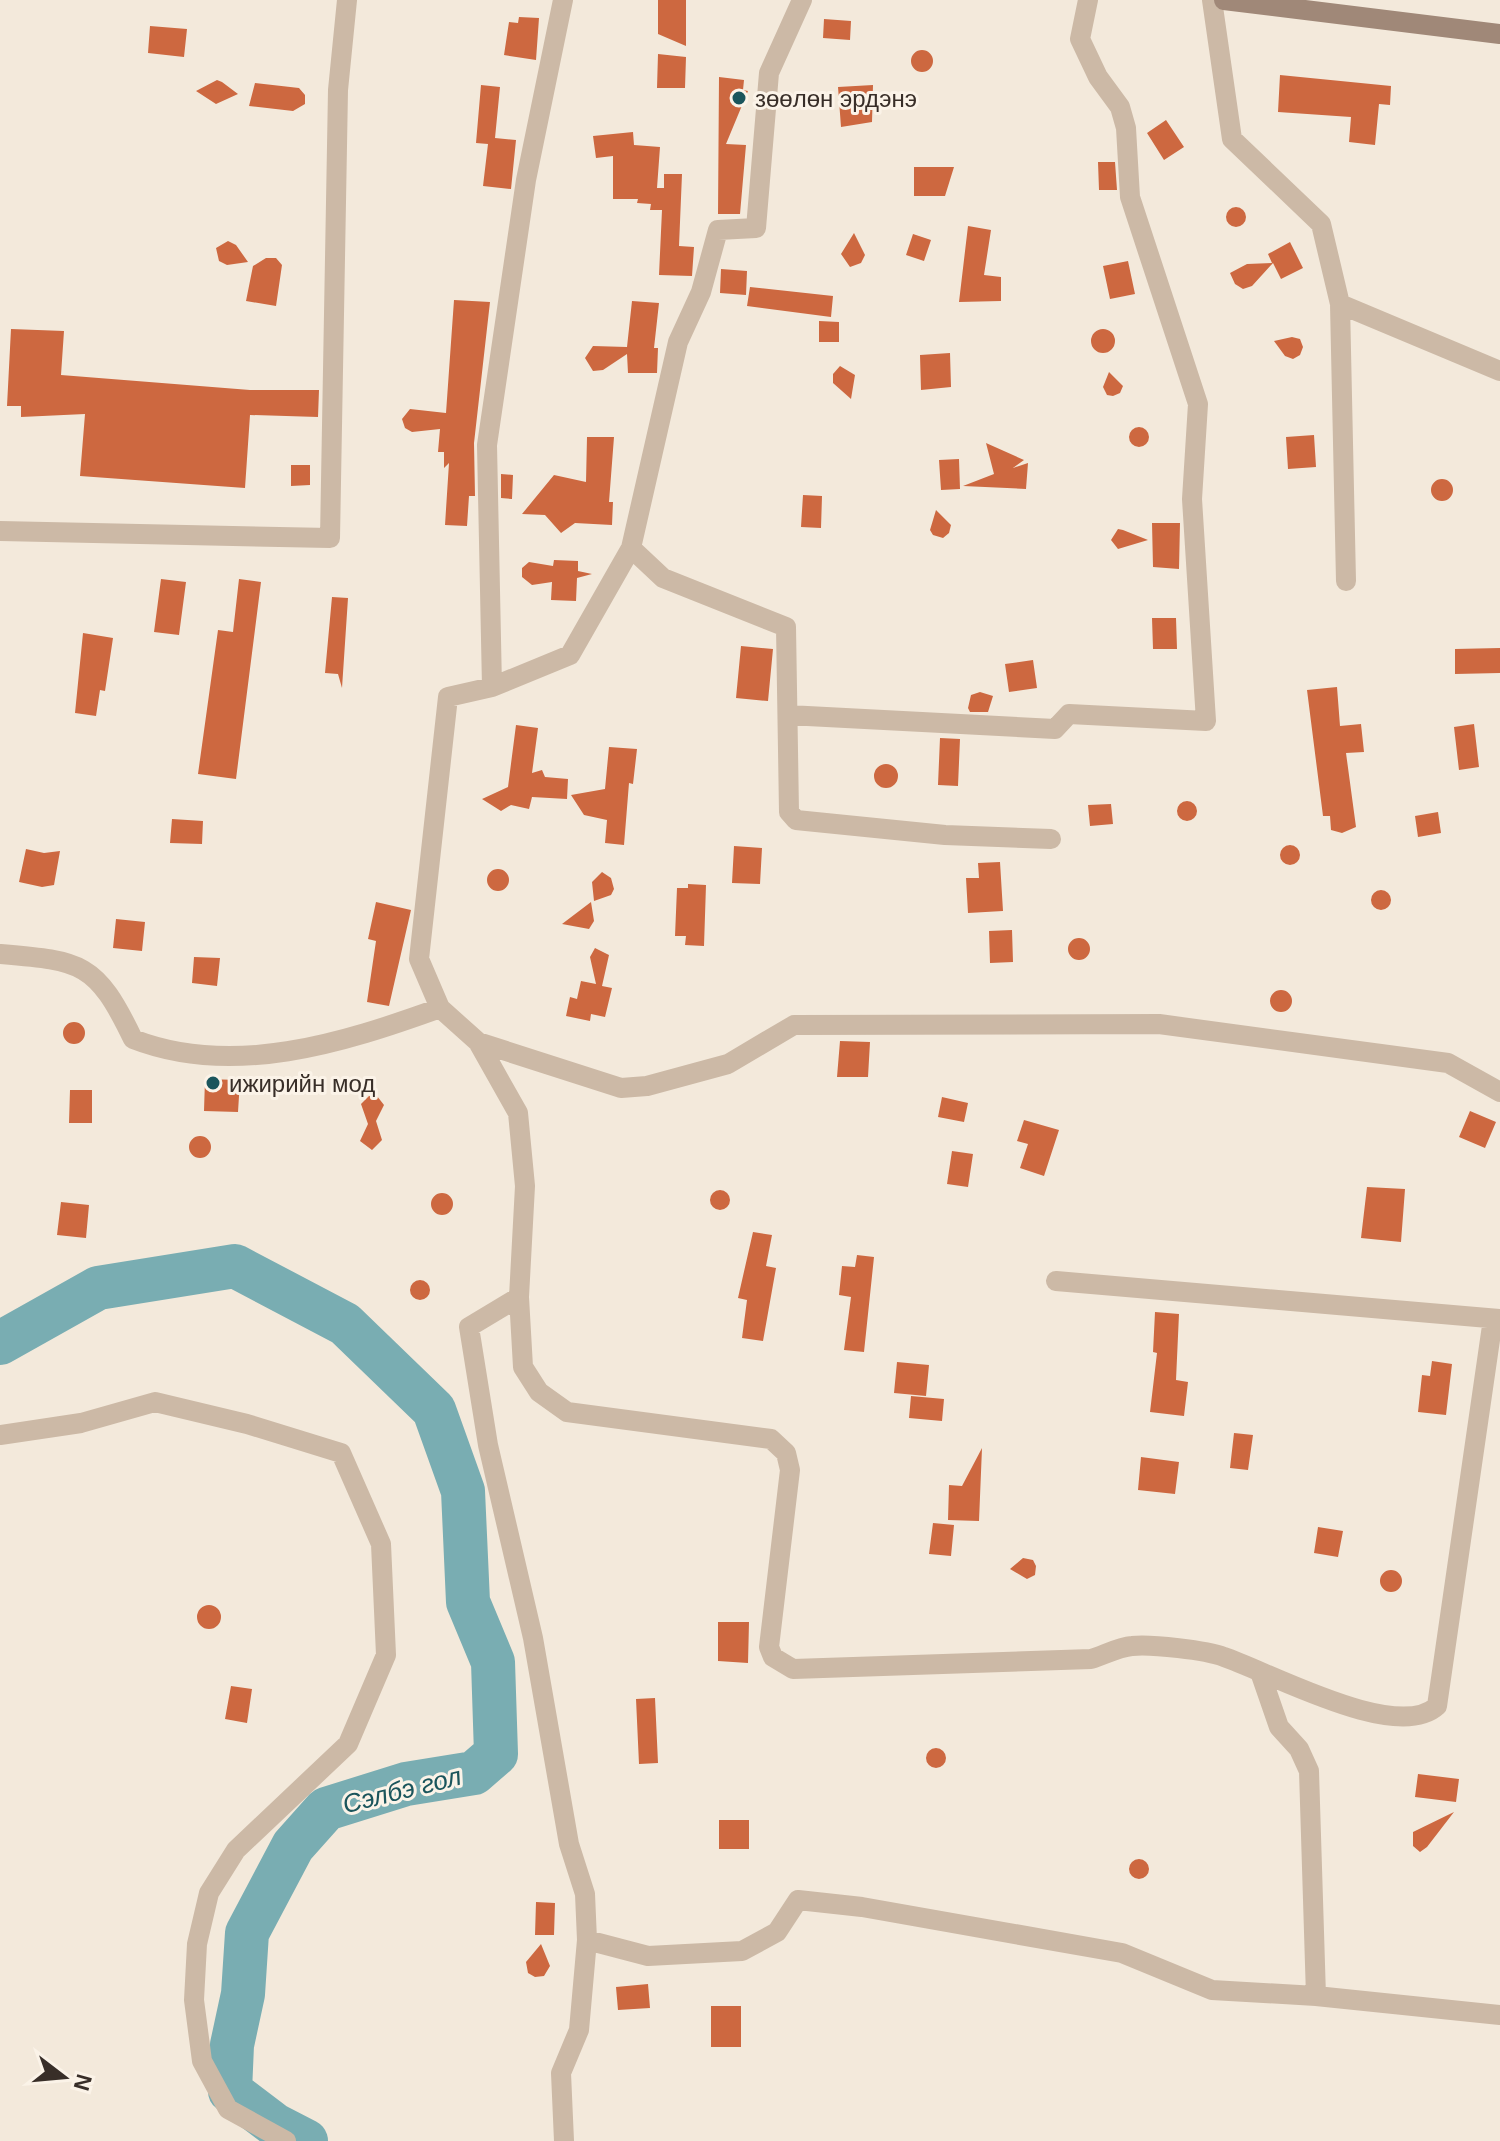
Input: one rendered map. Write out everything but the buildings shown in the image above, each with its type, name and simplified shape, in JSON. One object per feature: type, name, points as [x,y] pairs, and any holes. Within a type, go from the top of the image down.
[{"type":"main road","points":[[1224,0],[1500,34]]},
{"type":"street","points":[[0,531],[330,538],[338,90],[347,0]]},
{"type":"street","points":[[492,687],[487,445],[526,180],[563,0]]},
{"type":"street","points":[[802,0],[769,73],[756,228],[718,230],[701,292],[678,342],[631,548],[570,655],[492,687],[448,697],[419,959],[440,1008],[478,1042],[518,1113],[525,1186],[519,1297],[523,1367],[539,1392],[567,1412],[771,1439],[786,1453],[790,1470],[769,1647],[773,1657],[783,1664],[807,1670],[1091,1659],[1132,1646],[1222,1656],[1261,1675],[1335,1702],[1406,1718],[1426,1717],[1437,1706],[1496,1319],[1056,1281]]},
{"type":"street","points":[[788,715],[1055,729],[1069,714],[1206,721],[1192,499],[1198,404],[1130,197],[1126,128],[1120,107],[1098,77],[1080,39],[1088,0]]},
{"type":"street","points":[[1212,0],[1232,139],[1321,224],[1340,304],[1346,581]]},
{"type":"street","points":[[1340,304],[1500,371]]},
{"type":"street","points":[[631,548],[663,578],[786,627],[789,812],[796,820],[945,835],[1051,839]]},
{"type":"street","points":[[0,954],[62,959],[90,974],[113,1000],[133,1039],[166,1053],[218,1055],[302,1050],[355,1039],[440,1008]]},
{"type":"street","points":[[478,1042],[621,1088],[647,1086],[728,1064],[794,1025],[1159,1024],[1448,1063],[1500,1092]]},
{"type":"street","points":[[519,1297],[469,1327],[488,1445],[533,1638],[569,1844],[585,1894],[587,1940],[579,2030],[561,2073],[564,2141]]},
{"type":"street","points":[[0,1435],[81,1423],[155,1402],[247,1424],[341,1453],[381,1544],[386,1655],[369,1700],[348,1744],[236,1850],[209,1893],[197,1944],[194,2000],[202,2061],[228,2109],[286,2141]]},
{"type":"street","points":[[1261,1675],[1279,1727],[1299,1749],[1309,1771],[1316,1996]]},
{"type":"street","points":[[587,1940],[648,1956],[742,1951],[777,1932],[798,1900],[862,1907],[1122,1953],[1212,1990],[1316,1996],[1500,2015]]},
{"type":"waterway","name":"Сэлбэ гол","points":[[0,1343],[98,1288],[235,1266],[345,1324],[434,1410],[463,1491],[468,1602],[493,1662],[496,1754],[474,1773],[406,1784],[326,1809],[293,1846],[247,1933],[243,1994],[232,2045],[230,2091],[275,2125],[306,2141]]},
{"type":"place","name":"зөөлөн эрдэнэ","points":[[739,98]]},
{"type":"place","name":"ижирийн мод","points":[[213,1083]]}]
